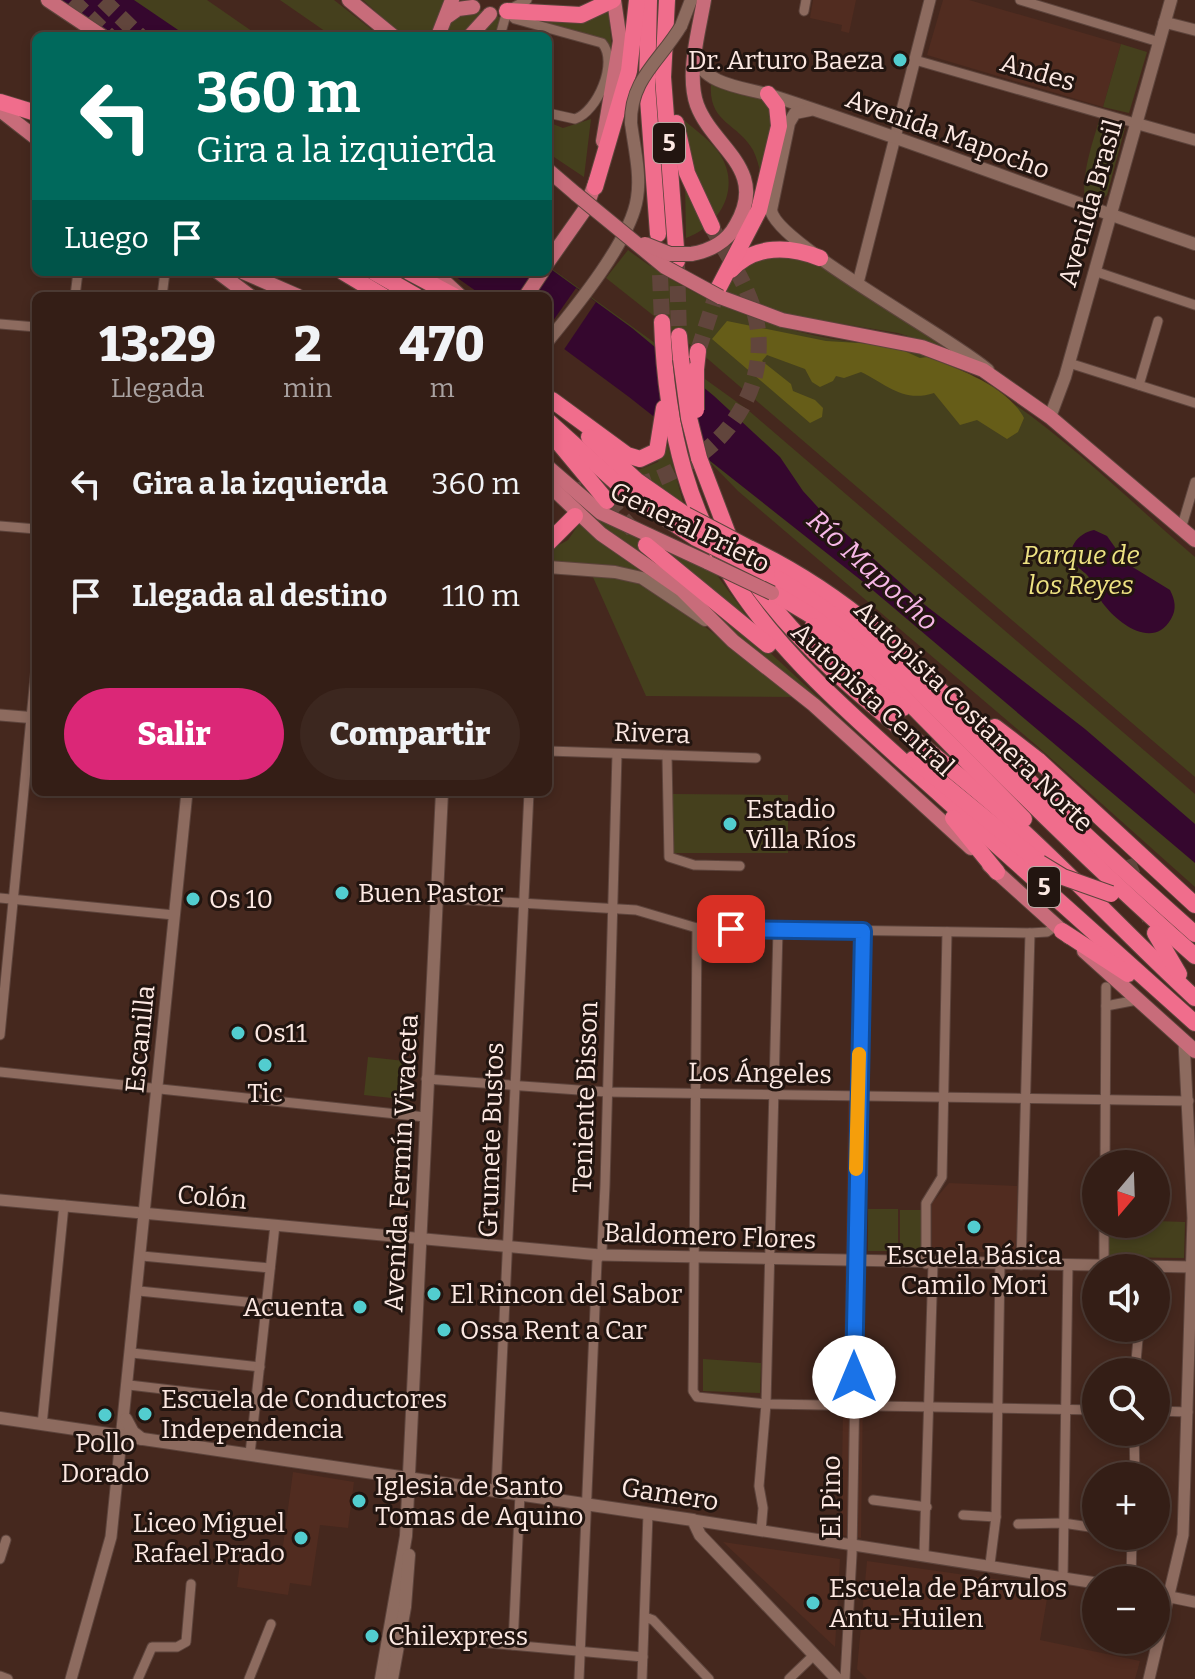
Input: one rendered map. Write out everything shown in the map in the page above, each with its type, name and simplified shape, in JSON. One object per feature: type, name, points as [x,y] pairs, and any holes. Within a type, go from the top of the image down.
[{"type":"highway","points":[[507,11],[581,15],[614,0]]},
{"type":"highway","points":[[595,187],[629,71],[637,0]]},
{"type":"highway","name":"5","points":[[649,0],[647,85],[658,234]]},
{"type":"highway","name":"5","points":[[667,0],[673,25],[663,77],[684,257]]},
{"type":"highway","points":[[673,25],[679,142],[693,189],[712,227]]},
{"type":"highway","points":[[720,289],[753,227],[763,197],[779,118],[777,106],[768,94]]},
{"type":"highway","points":[[0,102],[32,112]]},
{"type":"highway","points":[[720,289],[741,262],[770,250],[791,248],[820,258]]},
{"type":"highway","points":[[345,276],[362,292]]},
{"type":"highway","points":[[348,276],[376,292]]},
{"type":"highway","points":[[381,276],[409,292]]},
{"type":"highway","points":[[416,276],[446,292]]},
{"type":"highway","name":"Autopista Central","points":[[662,322],[668,436],[697,510],[729,576],[778,643],[828,695],[1195,1023]]},
{"type":"highway","name":"Autopista Central","points":[[679,336],[689,418],[725,531],[743,565],[782,618],[865,700],[994,805],[1071,875],[1195,996]]},
{"type":"highway","points":[[698,351],[700,460]]},
{"type":"highway","points":[[552,399],[635,459],[654,455],[668,436]]},
{"type":"highway","name":"Autopista Costanera Norte","points":[[552,400],[623,469],[686,515],[811,580],[851,607],[904,653],[1072,822],[1195,934]]},
{"type":"highway","name":"Autopista Costanera Norte","points":[[552,425],[629,494],[696,538],[767,573],[824,606],[874,646],[1089,861],[1195,956]]},
{"type":"highway","points":[[552,434],[607,501]]},
{"type":"highway","points":[[565,452],[582,485]]},
{"type":"highway","points":[[552,538],[575,516]]},
{"type":"highway","points":[[646,545],[828,695]]},
{"type":"highway","points":[[774,594],[806,619],[875,690],[904,708],[878,700],[812,649]]},
{"type":"highway","points":[[774,594],[812,616],[859,652],[1016,811],[1071,875]]},
{"type":"highway","points":[[853,717],[933,773],[1040,863],[1063,877],[1111,894],[1149,916]]},
{"type":"highway","points":[[975,725],[1050,785],[1127,860]]},
{"type":"highway","points":[[995,727],[1038,760],[1195,905]]},
{"type":"highway","points":[[907,766],[997,872]]},
{"type":"highway","points":[[1059,929],[1180,1009]]},
{"type":"highway","points":[[1155,933],[1167,958],[1195,996]]},
{"type":"main road","points":[[48,0],[95,32]]},
{"type":"main road","points":[[349,0],[388,32]]},
{"type":"main road","points":[[440,32],[453,0]]},
{"type":"main road","points":[[552,256],[578,220],[595,187],[620,34],[614,0]]},
{"type":"main road","points":[[552,335],[619,242],[635,208],[638,182],[631,123],[632,104],[641,79],[691,0]]},
{"type":"main road","points":[[623,233],[663,252],[684,257],[712,248],[727,237],[738,222],[746,199],[745,182],[736,159],[697,105],[694,83],[704,0]]},
{"type":"main road","name":"Avenida Brasil","points":[[1050,417],[1069,363],[1171,0]]},
{"type":"main road","points":[[448,16],[458,9],[473,7]]},
{"type":"main road","points":[[474,32],[490,14]]},
{"type":"main road","name":"Avenida Mapocho","points":[[696,57],[700,67],[711,78],[768,94],[1195,244]]},
{"type":"main road","points":[[813,110],[798,111],[791,118],[771,210],[775,222],[820,258],[973,357],[1050,417],[1195,540]]},
{"type":"main road","points":[[0,111],[32,135]]},
{"type":"main road","points":[[552,173],[677,275],[720,289],[782,320],[922,347],[995,377]]},
{"type":"main road","points":[[223,276],[243,292]]},
{"type":"main road","points":[[252,276],[289,292]]},
{"type":"main road","points":[[438,276],[456,292]]},
{"type":"main road","points":[[251,292],[264,281]]},
{"type":"main road","name":"General Prieto","points":[[552,470],[601,513],[774,594]]},
{"type":"main road","name":"General Prieto","points":[[552,488],[601,534],[682,590],[733,641],[814,705],[1190,1046]]},
{"type":"main road","points":[[552,567],[615,572],[642,578],[733,641]]},
{"type":"main road","name":"Avenida Fermín Vivaceta","points":[[381,1679],[406,1536],[442,796]]},
{"type":"main road","name":"Gamero","points":[[0,1418],[693,1520]]},
{"type":"main road","points":[[126,1419],[133,1432],[145,1440]]},
{"type":"main road","points":[[693,1520],[700,1535],[837,1679]]},
{"type":"main road","name":"Avenida Fermín Vivaceta","points":[[392,1679],[401,1635],[409,1562],[406,1536]]},
{"type":"street","points":[[453,0],[490,14],[507,11],[527,0]]},
{"type":"street","points":[[858,283],[930,0]]},
{"type":"street","points":[[1020,0],[1066,9],[1159,42]]},
{"type":"street","points":[[502,32],[507,11]]},
{"type":"street","points":[[507,11],[515,19],[602,43],[608,50],[609,61],[590,111],[575,119],[552,114]]},
{"type":"street","points":[[490,14],[500,32]]},
{"type":"street","points":[[1164,22],[1195,30]]},
{"type":"street","name":"Andes","points":[[915,60],[1195,140]]},
{"type":"street","points":[[1094,271],[1195,305]]},
{"type":"street","points":[[1139,385],[1158,321]]},
{"type":"street","points":[[0,324],[32,327]]},
{"type":"street","points":[[1069,363],[1195,403]]},
{"type":"street","points":[[1181,529],[1195,482]]},
{"type":"street","points":[[0,526],[32,529]]},
{"type":"street","points":[[0,715],[32,718]]},
{"type":"street","points":[[0,1035],[32,736]]},
{"type":"street","name":"Rivera","points":[[552,751],[756,758]]},
{"type":"street","name":"Teniente Bisson","points":[[579,1679],[607,1092],[617,754]]},
{"type":"street","points":[[667,756],[668,854],[673,860],[694,865],[740,866]]},
{"type":"street","name":"Escanilla","points":[[71,1679],[108,1558],[124,1438],[187,796]]},
{"type":"street","name":"Grumete Bustos","points":[[496,1490],[529,796]]},
{"type":"street","points":[[0,898],[174,915]]},
{"type":"street","points":[[435,898],[612,908],[645,912],[697,928],[1030,933],[1059,929]]},
{"type":"street","points":[[697,928],[693,1094],[693,1391],[697,1397],[766,1404],[1082,1410]]},
{"type":"street","points":[[761,1531],[763,1508],[759,1486],[766,1404],[778,929]]},
{"type":"street","name":"El Pino","points":[[845,1679],[852,1544],[857,1096],[863,931]]},
{"type":"street","points":[[924,1555],[929,1407],[926,1203],[942,1177],[947,932]]},
{"type":"street","points":[[1021,1265],[1023,1099],[1030,933]]},
{"type":"street","points":[[1105,1150],[1106,987]]},
{"type":"street","points":[[1106,1006],[1138,1000]]},
{"type":"street","points":[[1149,1679],[1171,1597],[1183,1535],[1191,1267],[1190,1046]]},
{"type":"street","points":[[0,1072],[425,1117]]},
{"type":"street","name":"Los Ángeles","points":[[426,1079],[607,1092],[1189,1101]]},
{"type":"street","name":"Colón","points":[[0,1200],[419,1238]]},
{"type":"street","points":[[42,1425],[64,1205]]},
{"type":"street","points":[[250,1454],[275,1225]]},
{"type":"street","name":"Baldomero Flores","points":[[419,1238],[600,1255],[693,1259],[1082,1265]]},
{"type":"street","points":[[142,1256],[270,1268]]},
{"type":"street","points":[[990,1564],[996,1517],[1000,1264]]},
{"type":"street","points":[[1063,1576],[1068,1265]]},
{"type":"street","name":"Baldomero Flores","points":[[1170,1267],[1191,1267]]},
{"type":"street","points":[[139,1291],[266,1304]]},
{"type":"street","points":[[132,1353],[260,1367]]},
{"type":"street","points":[[129,1385],[256,1400]]},
{"type":"street","points":[[1170,1411],[1188,1412]]},
{"type":"street","points":[[513,1645],[520,1494]]},
{"type":"street","points":[[873,1500],[927,1507]]},
{"type":"street","points":[[642,1679],[648,1514]]},
{"type":"street","points":[[963,1515],[996,1517]]},
{"type":"street","name":"Gamero","points":[[693,1520],[1082,1580]]},
{"type":"street","points":[[1018,1524],[1082,1526]]},
{"type":"street","points":[[0,1559],[6,1540]]},
{"type":"street","points":[[138,1679],[149,1648],[181,1647],[186,1642],[191,1584]]},
{"type":"street","points":[[1171,1597],[1195,1602]]},
{"type":"street","points":[[645,1617],[653,1620],[709,1679]]},
{"type":"street","points":[[249,1679],[271,1624]]},
{"type":"street","points":[[401,1635],[643,1657]]},
{"type":"street","points":[[789,1679],[814,1655]]},
{"type":"street","points":[[0,1676],[8,1679]]},
{"type":"shaded area","points":[[813,0],[856,0],[849,33],[841,31],[842,25],[810,18]]},
{"type":"shaded area","points":[[943,0],[969,0],[1121,44],[1103,107],[927,55]]},
{"type":"shaded area","points":[[727,321],[826,341],[891,345],[981,380],[1006,397],[1024,418],[1018,432],[1007,439],[977,420],[960,425],[934,393],[904,394],[861,372],[844,378],[836,376],[833,381],[820,387],[812,382],[805,369],[767,355],[762,361],[791,384],[793,391],[815,400],[823,408],[822,417],[810,423],[712,339]]},
{"type":"shaded area","points":[[848,1101],[867,1102],[861,1538],[841,1535]]},
{"type":"shaded area","name":"Escuela Básica Camilo Mori","points":[[949,1183],[1017,1186],[1018,1253],[932,1251],[932,1203]]},
{"type":"shaded area","name":"Liceo Miguel Rafael Prado","points":[[293,1472],[354,1482],[348,1528],[320,1525],[311,1586],[290,1583],[288,1595],[237,1587],[242,1548],[282,1553]]},
{"type":"shaded area","name":"Escuela de Párvulos Antu-Huilen","points":[[723,1542],[840,1559],[835,1647]]},
{"type":"shaded area","points":[[867,1561],[1049,1587],[1040,1640],[1082,1649],[1082,1654],[1107,1654],[1140,1661],[1135,1679],[867,1679],[857,1669]]},
{"type":"green space","points":[[62,0],[207,0],[253,32],[108,32]]},
{"type":"green space","points":[[280,0],[334,0],[375,32],[326,32]]},
{"type":"green space","points":[[363,0],[452,0],[505,19],[502,32],[399,32]]},
{"type":"green space","points":[[608,8],[612,50],[603,39],[518,15]]},
{"type":"green space","points":[[1121,44],[1147,52],[1129,113],[1103,107]]},
{"type":"green space","points":[[711,84],[764,98],[774,113],[761,175],[747,141],[714,107]]},
{"type":"green space","points":[[1100,118],[1125,128],[1107,195],[1097,203],[1085,199],[1084,190],[1088,158]]},
{"type":"green space","points":[[591,119],[584,177],[552,156],[552,124],[563,128]]},
{"type":"green space","points":[[684,120],[716,149],[728,176],[725,202],[719,213],[710,224],[686,238]]},
{"type":"green space","name":"Parque de los Reyes","points":[[628,250],[699,295],[751,317],[805,333],[909,351],[969,376],[1038,421],[1195,557],[1195,777],[702,354],[606,278]]},
{"type":"green space","points":[[787,253],[829,268],[943,347],[898,333],[777,313],[722,293],[733,279],[745,271],[744,267],[756,260]]},
{"type":"green space","points":[[552,269],[748,410],[1195,794],[1195,887],[1036,745],[738,491],[552,300],[552,292],[548,292],[548,276],[552,276]]},
{"type":"green space","points":[[667,443],[684,506],[636,471],[658,462]]},
{"type":"green space","points":[[552,477],[576,500],[714,571],[749,619],[738,623],[953,822],[594,522],[552,481]]},
{"type":"green space","points":[[581,521],[658,584],[552,564],[552,549],[568,540]]},
{"type":"green space","points":[[592,575],[627,580],[660,592],[796,697],[646,696]]},
{"type":"green space","name":"Estadio Villa Ríos","points":[[672,794],[788,795],[788,853],[671,853]]},
{"type":"green space","points":[[368,1057],[414,1062],[410,1100],[364,1095]]},
{"type":"green space","points":[[868,1209],[898,1209],[898,1251],[868,1251]]},
{"type":"green space","points":[[900,1210],[923,1210],[923,1249],[900,1249]]},
{"type":"green space","points":[[1170,1221],[1185,1222],[1184,1258],[1170,1258],[1170,1254],[1108,1254],[1109,1238],[1170,1238]]},
{"type":"green space","points":[[703,1359],[761,1363],[760,1393],[703,1391]]},
{"type":"water","points":[[60,0],[134,0],[181,32],[106,32]]},
{"type":"water","name":"Río Mapocho","points":[[552,270],[632,328],[714,396],[780,457],[803,491],[825,515],[925,605],[1085,729],[1195,824],[1195,863],[862,581],[552,340],[552,292],[477,292],[455,276],[552,276]]},
{"type":"water","points":[[1094,530],[1107,536],[1126,563],[1170,590],[1174,612],[1164,628],[1147,633],[1137,631],[1119,620],[1103,603],[1072,554],[1078,538]]},
{"type":"pier","points":[[576,288],[596,302],[563,351],[552,344],[552,322]]},
{"type":"tunnel","points":[[72,0],[105,32]]},
{"type":"tunnel","points":[[103,0],[136,32]]},
{"type":"tunnel","points":[[565,488],[600,491],[636,485],[670,473],[700,454],[726,430],[746,401],[757,368],[756,317],[741,279],[714,231]]},
{"type":"tunnel","points":[[659,251],[662,322]]},
{"type":"tunnel","points":[[677,262],[679,336]]},
{"type":"tunnel","points":[[698,351],[718,289]]},
{"type":"tunnel","points":[[607,501],[633,530]]},
{"type":"tunnel","points":[[1127,860],[1150,920]]},
{"type":"slow traffic","points":[[856,1169],[859,1054]]},
{"type":"place","name":"Dr. Arturo Baeza","points":[[900,60]]},
{"type":"place","name":"Estadio Villa Ríos","points":[[730,824]]},
{"type":"place","name":"Buen Pastor","points":[[342,893]]},
{"type":"place","name":"Os 10","points":[[193,899]]},
{"type":"place","name":"Os11","points":[[238,1033]]},
{"type":"place","name":"Tic","points":[[265,1065]]},
{"type":"place","name":"Escuela Básica Camilo Mori","points":[[974,1227]]},
{"type":"place","name":"El Rincon del Sabor","points":[[434,1294]]},
{"type":"place","name":"Acuenta","points":[[360,1307]]},
{"type":"place","name":"Ossa Rent a Car","points":[[444,1330]]},
{"type":"place","name":"Escuela de Conductores Independencia","points":[[145,1414]]},
{"type":"place","name":"Pollo Dorado","points":[[105,1415]]},
{"type":"place","name":"Iglesia de Santo Tomas de Aquino","points":[[359,1501]]},
{"type":"place","name":"Liceo Miguel Rafael Prado","points":[[301,1538]]},
{"type":"place","name":"Escuela de Párvulos Antu-Huilen","points":[[813,1603]]},
{"type":"place","name":"Chilexpress","points":[[372,1636]]},
{"type":"route","points":[[731,929],[863,931],[857,1088],[854,1377]]}]
